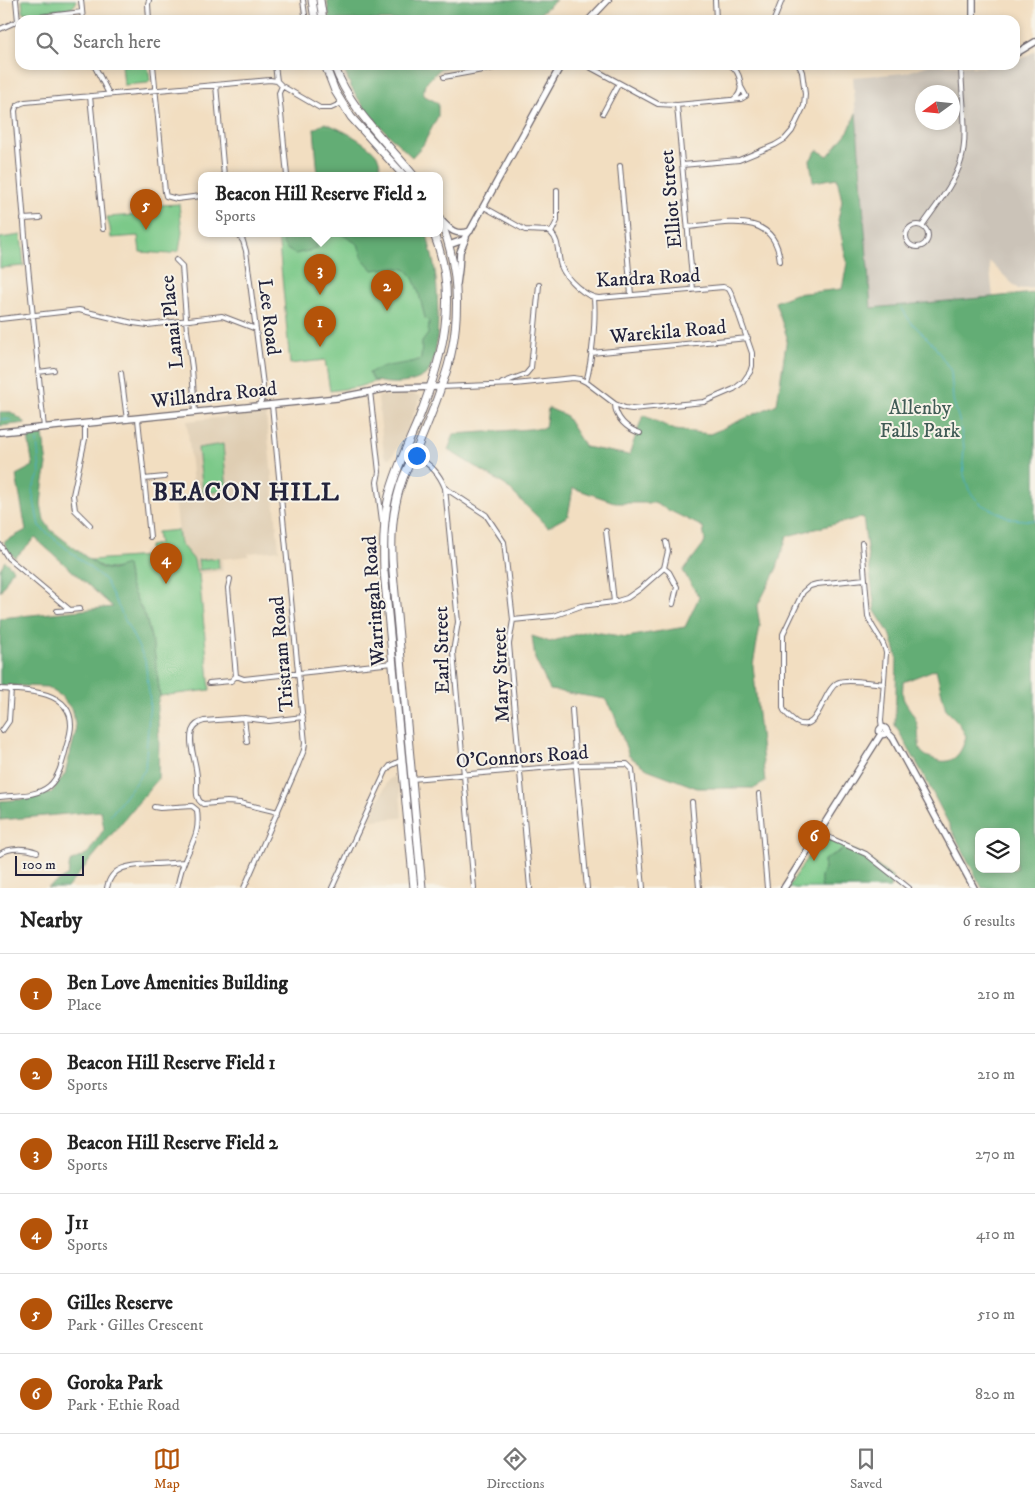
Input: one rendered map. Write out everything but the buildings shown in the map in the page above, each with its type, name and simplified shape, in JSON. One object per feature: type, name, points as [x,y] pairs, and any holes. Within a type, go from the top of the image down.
[{"type":"highway","points":[[312,0],[314,15]]},
{"type":"highway","points":[[320,0],[322,15]]},
{"type":"highway","points":[[327,70],[332,85],[342,103],[361,129],[400,172]]},
{"type":"highway","points":[[336,70],[349,98],[376,133],[410,172]]},
{"type":"highway","points":[[342,103],[349,98]]},
{"type":"highway","name":"Warringah Road","points":[[422,888],[392,572],[391,543],[393,520],[400,490],[442,387],[452,350],[456,287],[454,265],[443,229]]},
{"type":"highway","name":"Warringah Road","points":[[414,888],[384,571],[384,531],[386,510],[393,482],[430,388],[442,348],[448,303],[447,281],[440,247],[435,237]]},
{"type":"highway","points":[[440,247],[449,245]]},
{"type":"main road","points":[[594,15],[608,0]]},
{"type":"main road","points":[[973,0],[973,15]]},
{"type":"main road","points":[[1020,51],[1035,42]]},
{"type":"main road","name":"Warringah Road","points":[[456,287],[460,252],[468,234],[558,70]]},
{"type":"main road","points":[[443,222],[454,232],[468,234]]},
{"type":"main road","points":[[449,245],[459,242],[468,234]]},
{"type":"main road","name":"Willandra Road","points":[[0,432],[337,398],[389,388],[442,387]]},
{"type":"main road","points":[[784,888],[883,731],[891,736],[896,744],[974,888]]},
{"type":"street","points":[[16,0],[19,15]]},
{"type":"street","points":[[81,0],[82,15]]},
{"type":"street","points":[[149,0],[149,15]]},
{"type":"street","points":[[303,0],[305,15]]},
{"type":"street","points":[[714,0],[716,15]]},
{"type":"street","points":[[776,15],[782,0]]},
{"type":"street","points":[[50,15],[82,12]]},
{"type":"street","points":[[0,29],[15,22]]},
{"type":"street","points":[[97,70],[109,94]]},
{"type":"street","points":[[154,70],[166,196],[177,199],[198,196]]},
{"type":"street","points":[[276,70],[277,81]]},
{"type":"street","points":[[444,77],[482,70]]},
{"type":"street","points":[[595,70],[653,102],[664,105],[739,100],[746,97],[740,85]]},
{"type":"street","points":[[731,100],[738,96],[740,85],[736,70]]},
{"type":"street","points":[[682,165],[739,160],[785,139],[792,130],[804,106],[805,94],[801,70]]},
{"type":"street","points":[[922,226],[951,182],[962,160],[964,135],[961,70]]},
{"type":"street","points":[[44,428],[23,219],[15,111],[19,104],[270,80],[277,81],[282,86],[320,108],[331,108],[342,103]]},
{"type":"street","points":[[603,113],[619,83]]},
{"type":"street","points":[[216,84],[224,172]]},
{"type":"street","points":[[282,86],[279,93],[286,172]]},
{"type":"street","points":[[90,96],[103,229]]},
{"type":"street","name":"Elliot Street","points":[[677,105],[693,290]]},
{"type":"street","points":[[620,166],[631,295]]},
{"type":"street","points":[[484,207],[525,230],[534,232],[548,231],[551,233],[557,221],[557,190]]},
{"type":"street","points":[[23,219],[40,218]]},
{"type":"street","points":[[688,227],[741,222],[755,224],[774,239],[780,262]]},
{"type":"street","points":[[913,226],[922,226],[928,234],[926,242],[919,247],[911,246],[906,238],[907,230],[913,226]]},
{"type":"street","name":"Kandra Road","points":[[551,233],[556,240],[564,272],[584,293],[594,298],[726,287],[732,295],[748,338]]},
{"type":"street","name":"Lee Road","points":[[240,237],[246,251],[263,385],[262,399],[258,406]]},
{"type":"street","name":"Lanai Place","points":[[176,260],[182,266],[195,412]]},
{"type":"street","points":[[500,384],[526,374],[530,368],[540,284]]},
{"type":"street","points":[[586,382],[595,311],[594,298]]},
{"type":"street","points":[[0,319],[79,310],[148,325],[222,316],[256,329]]},
{"type":"street","points":[[442,387],[573,378],[586,382],[615,404],[625,408],[647,408],[704,402],[724,395],[739,386],[750,372],[752,354],[748,338]]},
{"type":"street","name":"Warekila Road","points":[[591,353],[748,338]]},
{"type":"street","points":[[38,372],[54,370]]},
{"type":"street","points":[[121,373],[127,420]]},
{"type":"street","points":[[370,391],[379,472],[377,482],[384,531]]},
{"type":"street","points":[[615,404],[616,412],[625,425],[640,433]]},
{"type":"street","name":"Tristram Road","points":[[244,888],[304,750],[303,717],[272,405]]},
{"type":"street","points":[[138,419],[150,537]]},
{"type":"street","points":[[85,424],[85,439],[73,494],[75,510],[90,526]]},
{"type":"street","name":"Earl Street","points":[[414,454],[432,467],[441,477],[445,488],[458,622],[452,652],[474,888]]},
{"type":"street","points":[[144,479],[165,477]]},
{"type":"street","name":"Mary Street","points":[[445,488],[486,515],[504,542],[513,620],[509,644],[530,888]]},
{"type":"street","points":[[606,531],[614,602]]},
{"type":"street","points":[[513,620],[553,616],[581,606],[623,600],[664,568],[668,551],[666,542]]},
{"type":"street","points":[[862,543],[869,621],[883,644],[886,653],[881,721],[883,731]]},
{"type":"street","points":[[0,545],[14,564],[70,610]]},
{"type":"street","points":[[664,568],[669,572],[677,587],[673,604]]},
{"type":"street","points":[[230,579],[228,588],[236,676]]},
{"type":"street","points":[[865,579],[817,584],[810,586],[803,592],[783,634],[783,708],[786,714],[797,722],[802,725],[808,724],[813,720],[836,683],[844,681],[884,684]]},
{"type":"street","points":[[57,611],[80,609]]},
{"type":"street","points":[[236,676],[244,679],[393,663]]},
{"type":"street","points":[[209,683],[231,681],[236,676]]},
{"type":"street","points":[[0,689],[32,690],[57,700],[68,711],[71,726],[58,774],[50,786],[34,793],[0,797]]},
{"type":"street","points":[[2,731],[9,721],[11,689]]},
{"type":"street","points":[[572,709],[587,888]]},
{"type":"street","points":[[278,812],[240,803],[204,804],[200,802],[197,795],[197,777],[192,738],[195,726],[204,721],[244,718],[269,721],[303,717]]},
{"type":"street","points":[[244,718],[247,742]]},
{"type":"street","points":[[332,888],[386,770],[402,760]]},
{"type":"street","name":"O'Connors Road","points":[[412,779],[576,766],[627,764],[632,768],[643,888]]},
{"type":"street","points":[[759,794],[767,888]]},
{"type":"street","points":[[692,802],[699,888]]},
{"type":"street","points":[[154,807],[192,806],[197,810],[197,834],[184,862],[177,888]]},
{"type":"street","points":[[819,833],[866,854],[909,888]]},
{"type":"street","points":[[0,854],[7,851],[28,849],[37,852]]},
{"type":"street","points":[[107,888],[113,875],[125,867],[184,862]]},
{"type":"shaded area","points":[[1035,51],[1035,288],[1018,289],[989,261],[993,297],[870,308],[853,77],[904,73],[913,70],[1020,70],[1020,59]]},
{"type":"shaded area","points":[[407,393],[421,396],[403,440],[389,458],[384,454],[378,398],[380,396]]},
{"type":"shaded area","points":[[264,413],[266,415],[279,550],[249,553],[248,556],[222,559],[223,571],[199,574],[194,560],[180,543],[175,498],[194,495],[187,421]]},
{"type":"shaded area","points":[[392,777],[399,779],[402,818],[370,820],[388,780]]},
{"type":"green space","points":[[22,0],[76,0],[76,3],[72,8],[25,13],[23,12]]},
{"type":"green space","points":[[327,0],[556,0],[538,15],[329,15]]},
{"type":"green space","points":[[122,70],[149,70],[150,81],[148,83],[124,85]]},
{"type":"green space","points":[[344,70],[439,70],[425,84],[423,95],[438,103],[438,116],[423,145],[412,157],[371,115],[351,87]]},
{"type":"green space","name":"Allenby Falls Park","points":[[856,113],[871,308],[1035,293],[1035,888],[982,888],[922,772],[895,725],[897,656],[891,636],[875,611],[863,517],[787,536],[777,568],[757,607],[760,626],[753,665],[765,782],[755,788],[697,788],[647,769],[629,756],[614,714],[605,699],[550,690],[535,659],[532,636],[550,642],[587,631],[627,637],[685,627],[699,597],[683,571],[705,542],[703,527],[654,503],[617,503],[573,488],[568,516],[548,527],[505,485],[448,450],[454,434],[545,428],[548,408],[565,415],[585,447],[629,455],[643,415],[675,430],[710,434],[777,404],[787,337],[775,302],[795,294],[842,289],[847,263],[838,220],[842,201],[837,178],[813,182],[810,160],[817,150],[828,156],[849,130]],"holes":[[[936,669],[946,710],[958,722],[966,736],[962,748],[956,757],[951,760],[941,761],[928,757],[921,751],[917,725],[904,699],[903,682]]]},
{"type":"green space","points":[[325,123],[354,137],[369,147],[378,157],[381,172],[318,172],[314,129]]},
{"type":"green space","points":[[179,204],[182,232],[179,251],[170,254],[140,252],[138,236],[111,238],[107,217],[137,215],[161,205]]},
{"type":"green space","points":[[21,235],[24,266],[0,268],[0,238]]},
{"type":"green space","points":[[278,237],[378,237],[430,259],[429,371],[427,374],[419,377],[373,382],[358,387],[330,391],[325,360],[290,364]]},
{"type":"green space","points":[[283,237],[318,237],[317,249],[295,254],[283,244]]},
{"type":"green space","points":[[346,237],[428,237],[434,262],[438,300],[438,330],[434,358],[430,368],[425,375],[414,381],[386,383],[373,380],[369,373],[381,368],[421,359],[422,342],[428,334],[429,322],[425,318],[418,290],[412,276],[404,269],[373,270],[363,259],[358,244]]},
{"type":"green space","points":[[0,412],[11,412],[26,423],[0,426]]},
{"type":"green space","points":[[43,435],[47,465],[41,504],[44,520],[51,530],[102,568],[112,570],[127,565],[130,586],[146,618],[154,650],[160,696],[157,704],[159,740],[158,779],[67,888],[47,888],[68,875],[70,862],[88,853],[104,829],[101,811],[0,820],[0,801],[27,799],[51,793],[65,774],[76,731],[73,711],[61,696],[47,687],[0,685],[0,618],[113,607],[35,538],[15,558],[4,542],[26,530],[16,475],[33,466],[28,437]]},
{"type":"green space","points":[[223,444],[227,491],[203,493],[198,448]]},
{"type":"green space","points":[[178,530],[180,543],[194,560],[199,574],[210,690],[160,696],[154,650],[146,618],[130,586],[127,566],[108,569],[90,560],[150,556],[149,546],[159,544],[157,532]]},
{"type":"green space","points":[[218,558],[219,568],[199,570],[198,560]]},
{"type":"green space","points":[[5,561],[13,569],[0,592],[0,569]]},
{"type":"green space","points":[[821,836],[846,847],[823,863],[822,888],[788,888]]},
{"type":"green space","points":[[846,847],[862,854],[893,878],[890,888],[822,888],[821,878],[825,868],[824,860]]},
{"type":"waterway","points":[[901,307],[910,321],[933,344],[951,371],[953,400],[964,447],[964,475],[969,490],[982,505],[1012,519],[1035,521]]},
{"type":"waterway","points":[[0,419],[11,420]]},
{"type":"waterway","points":[[37,441],[40,473],[32,490],[39,526],[105,580],[145,660],[150,701],[145,770],[110,816]]},
{"type":"place","name":"Gilles Reserve","points":[[146,230]]},
{"type":"place","name":"Beacon Hill Reserve Field 2","points":[[320,295]]},
{"type":"place","name":"Beacon Hill Reserve Field 1","points":[[387,311]]},
{"type":"place","name":"Ben Love Amenities Building","points":[[320,347]]},
{"type":"place","name":"J11","points":[[166,584]]},
{"type":"place","name":"Goroka Park","points":[[814,861]]},
{"type":"district","name":"BEACON HILL","points":[[246,491]]}]
